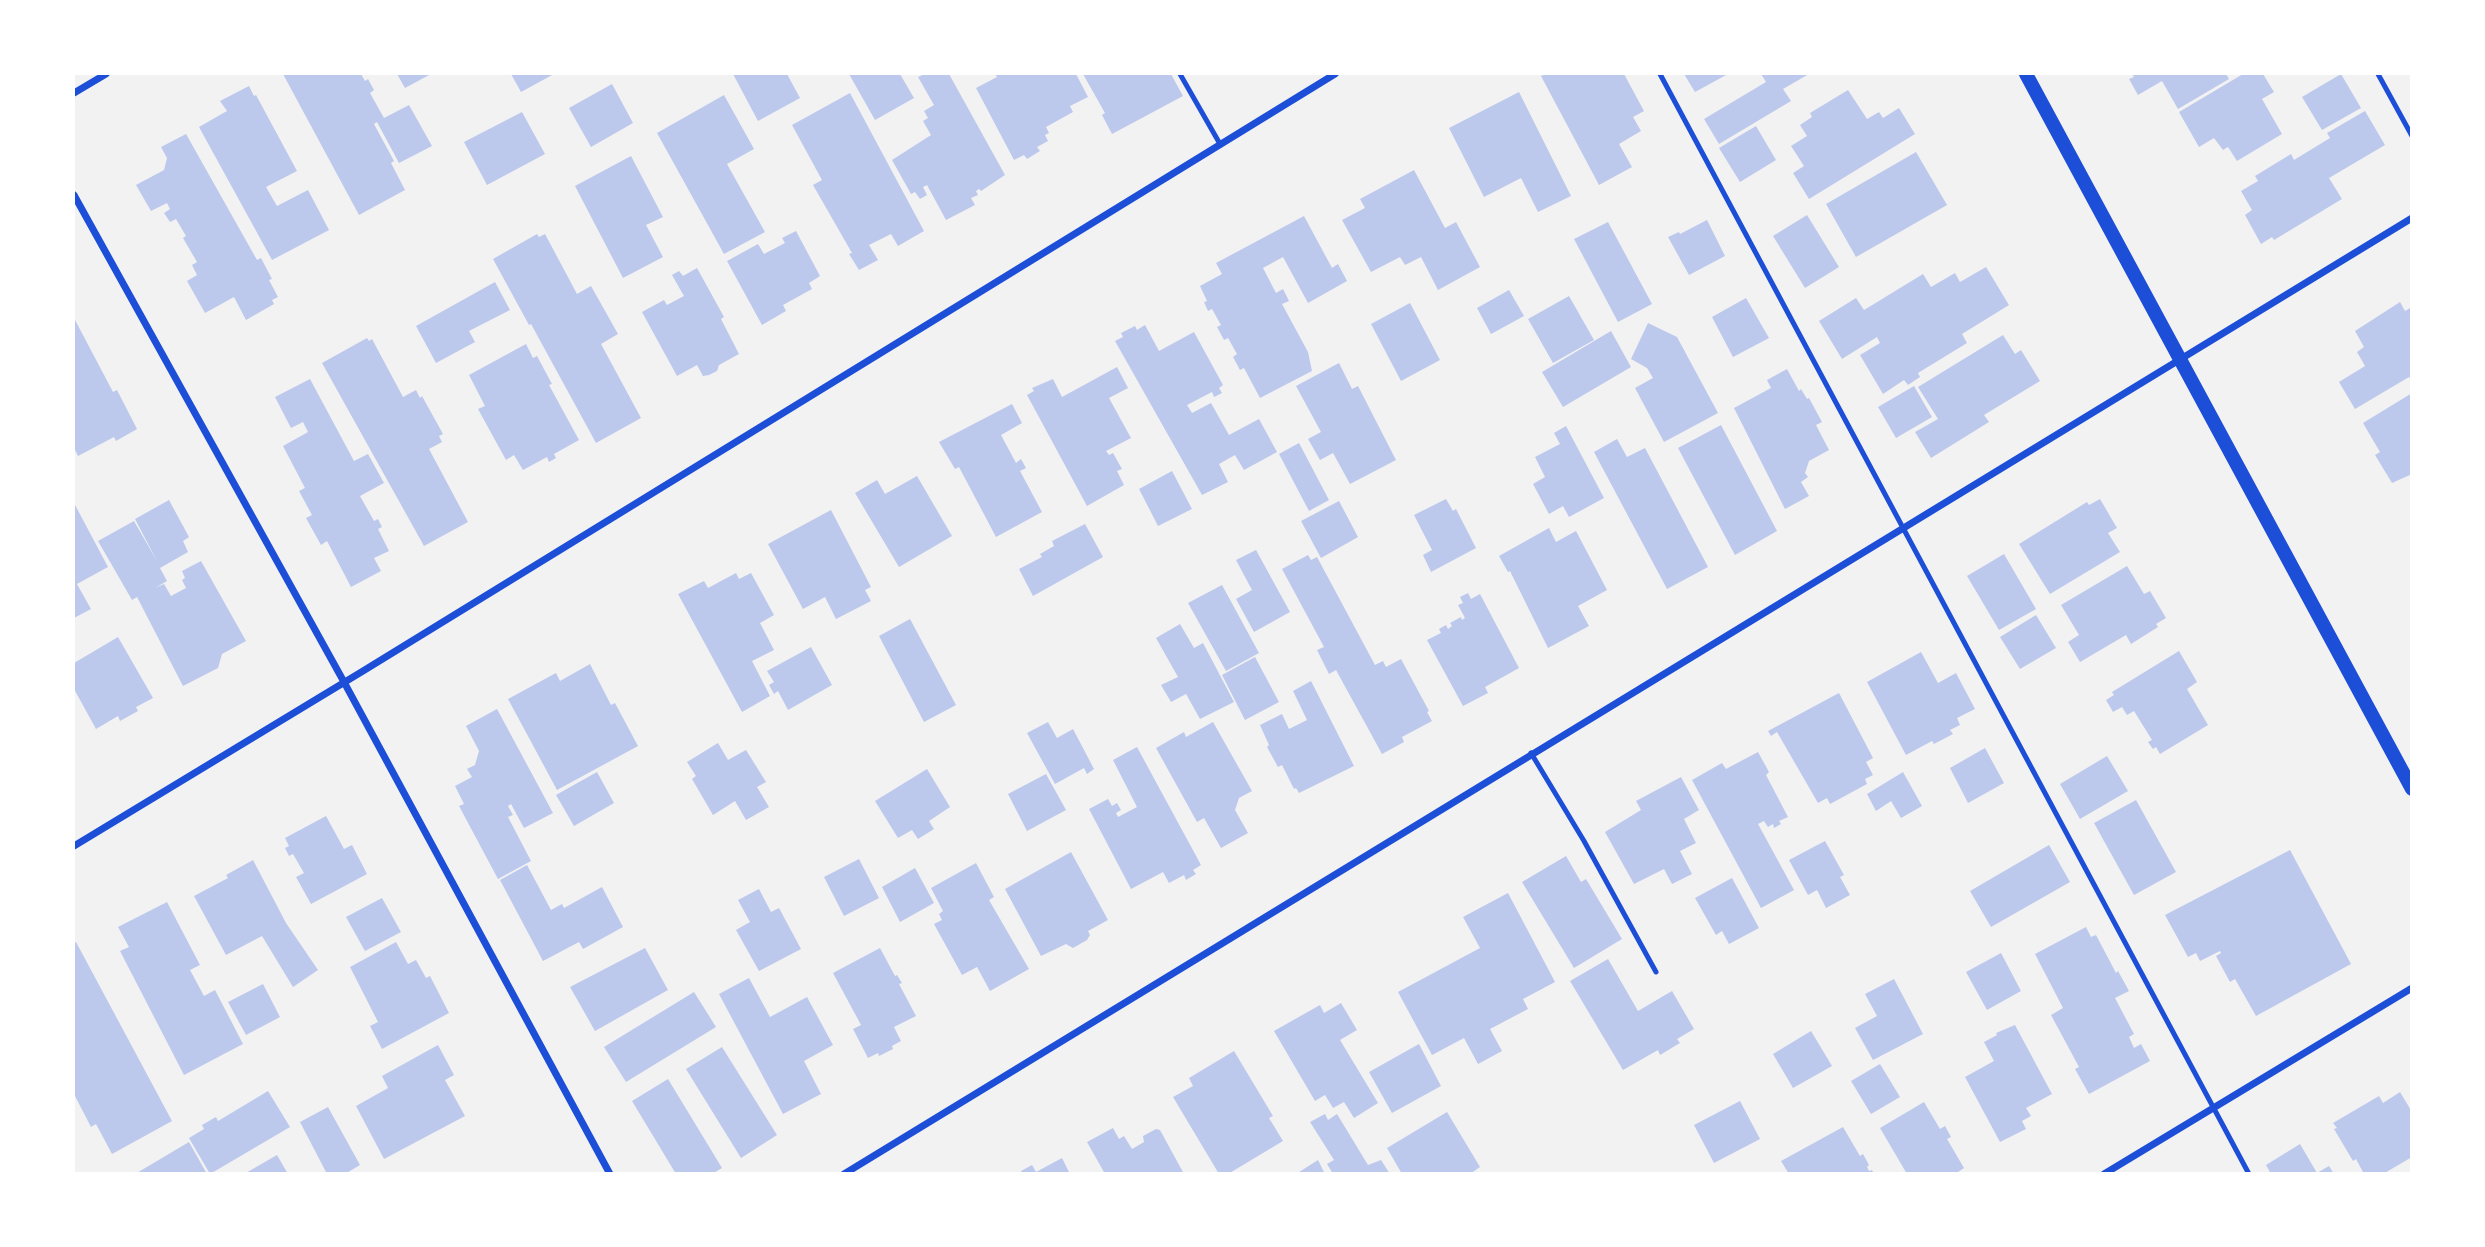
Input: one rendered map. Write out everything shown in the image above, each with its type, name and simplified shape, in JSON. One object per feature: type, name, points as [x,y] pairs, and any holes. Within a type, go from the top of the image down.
[{"type":"main road","points":[[2026,74],[2412,789]]},
{"type":"street","points":[[74,93],[106,74]]},
{"type":"street","points":[[74,846],[1335,74]]},
{"type":"street","points":[[74,195],[344,682],[610,1174]]},
{"type":"street","points":[[844,1174],[2412,218]]},
{"type":"street","points":[[2104,1174],[2412,988]]},
{"type":"lane","points":[[1180,74],[1220,144]]},
{"type":"lane","points":[[1660,74],[2249,1174]]},
{"type":"lane","points":[[2378,74],[2412,136]]},
{"type":"lane","points":[[1531,753],[1584,841],[1656,972]]},
{"type":"building","points":[[283,74],[361,74],[365,81],[368,79],[374,90],[370,93],[384,118],[409,105],[432,146],[399,163],[377,122],[374,124],[394,161],[391,163],[405,190],[359,215]]},
{"type":"building","points":[[397,74],[431,74],[405,88]]},
{"type":"building","points":[[511,74],[554,74],[521,92]]},
{"type":"building","points":[[733,74],[787,74],[800,98],[758,121]]},
{"type":"building","points":[[849,74],[900,74],[914,98],[875,120]]},
{"type":"building","points":[[925,74],[949,74],[1005,175],[981,191],[976,191],[978,195],[971,198],[975,205],[946,220],[927,185],[923,187],[927,195],[920,199],[915,192],[911,194],[892,160],[931,135],[923,121],[928,118],[924,111],[934,105],[918,77]]},
{"type":"building","points":[[995,74],[1076,74],[1088,97],[1070,106],[1073,112],[1046,127],[1049,133],[1045,135],[1048,141],[1037,147],[1040,151],[1027,159],[1024,155],[1014,160],[976,88],[997,77]]},
{"type":"building","points":[[1083,74],[1171,74],[1183,96],[1112,134],[1102,115],[1105,113]]},
{"type":"building","points":[[1624,74],[1644,111],[1633,117],[1641,131],[1619,144],[1632,167],[1599,185],[1541,76]]},
{"type":"building","points":[[1684,74],[1728,74],[1695,92]]},
{"type":"building","points":[[1761,74],[1809,74],[1783,89],[1791,101],[1719,144],[1704,119],[1766,82]]},
{"type":"building","points":[[2132,74],[2226,74],[2229,79],[2178,109],[2162,81],[2138,95],[2129,79],[2134,77]]},
{"type":"building","points":[[2243,74],[2263,74],[2274,92],[2262,99],[2282,134],[2237,161],[2228,147],[2223,150],[2214,138],[2199,147],[2179,112]]},
{"type":"building","points":[[2341,74],[2361,108],[2322,130],[2302,97]]},
{"type":"building","points":[[612,84],[633,123],[591,147],[569,108]]},
{"type":"building","points":[[249,86],[297,171],[266,187],[277,206],[308,190],[329,230],[272,260],[199,127],[227,111],[220,101]]},
{"type":"building","points":[[1848,90],[1867,119],[1879,112],[1883,118],[1899,108],[1915,134],[1809,199],[1793,173],[1804,166],[1791,146],[1807,136],[1800,125],[1812,117],[1810,113]]},
{"type":"building","points":[[1519,92],[1571,196],[1538,212],[1521,178],[1484,197],[1449,128]]},
{"type":"building","points":[[850,93],[924,231],[898,246],[891,234],[869,245],[878,260],[859,270],[813,185],[822,180],[792,125]]},
{"type":"building","points":[[724,95],[754,149],[727,164],[765,232],[724,254],[657,133]]},
{"type":"building","points":[[2365,111],[2385,145],[2329,178],[2342,199],[2274,240],[2272,237],[2261,244],[2245,215],[2252,210],[2241,191],[2258,181],[2255,176],[2291,154],[2294,160],[2330,138],[2327,133]]},
{"type":"building","points":[[522,112],[545,154],[487,185],[464,142]]},
{"type":"building","points":[[1756,126],[1776,160],[1740,182],[1719,148]]},
{"type":"building","points":[[186,134],[257,260],[261,258],[278,297],[272,300],[274,304],[246,320],[234,297],[205,313],[187,281],[197,275],[192,265],[197,262],[183,238],[186,236],[176,219],[170,222],[164,213],[170,209],[167,203],[151,211],[136,185],[164,170],[167,158],[161,147]]},
{"type":"building","points":[[1916,152],[1947,205],[1856,257],[1826,204]]},
{"type":"building","points":[[631,156],[663,217],[646,225],[663,257],[623,278],[575,186]]},
{"type":"building","points":[[1414,170],[1445,228],[1456,222],[1480,267],[1438,290],[1421,257],[1405,265],[1400,257],[1371,272],[1342,220],[1365,208],[1360,199]]},
{"type":"building","points":[[1807,215],[1839,267],[1805,288],[1773,236]]},
{"type":"building","points":[[1304,216],[1332,268],[1338,264],[1347,281],[1308,303],[1283,257],[1263,268],[1276,293],[1283,289],[1289,301],[1282,304],[1308,352],[1312,371],[1260,398],[1244,368],[1240,370],[1233,357],[1237,354],[1228,338],[1224,340],[1217,327],[1221,325],[1212,309],[1208,311],[1200,286],[1222,274],[1216,263]]},
{"type":"building","points":[[1707,220],[1725,256],[1689,275],[1668,237]]},
{"type":"building","points":[[1608,222],[1652,304],[1618,322],[1574,239]]},
{"type":"building","points":[[796,231],[820,276],[809,283],[812,289],[783,305],[786,311],[762,325],[727,261],[758,244],[764,254],[785,243],[782,238]]},
{"type":"building","points":[[537,234],[539,237],[545,234],[577,294],[591,286],[618,334],[601,344],[641,418],[596,443],[493,259]]},
{"type":"building","points":[[1986,267],[2009,305],[1962,334],[1967,343],[1918,373],[1920,377],[1908,385],[1904,380],[1883,394],[1860,355],[1880,343],[1877,337],[1842,359],[1819,321],[1856,298],[1864,310],[1923,274],[1931,287],[1955,273],[1960,282]]},
{"type":"building","points":[[697,268],[724,317],[721,319],[739,354],[719,365],[717,371],[709,375],[703,376],[697,365],[677,376],[642,312],[664,300],[667,305],[684,296],[672,275],[679,271],[683,276]]},
{"type":"building","points":[[495,282],[510,310],[469,331],[475,342],[436,363],[416,326]]},
{"type":"building","points":[[1509,290],[1524,316],[1491,334],[1477,308]]},
{"type":"building","points":[[1569,296],[1594,340],[1553,363],[1528,319]]},
{"type":"building","points":[[1746,298],[1769,338],[1733,357],[1712,317]]},
{"type":"building","points":[[2400,302],[2405,311],[2412,307],[2412,381],[2409,377],[2355,409],[2339,382],[2365,366],[2357,352],[2364,347],[2355,331]]},
{"type":"building","points":[[1410,303],[1440,360],[1401,381],[1371,324]]},
{"type":"building","points":[[74,318],[113,392],[117,390],[137,429],[116,441],[114,437],[78,456],[74,448]]},
{"type":"building","points":[[1648,323],[1677,337],[1718,413],[1664,442],[1635,388],[1653,378],[1647,368],[1631,359]]},
{"type":"building","points":[[1145,325],[1159,351],[1194,332],[1223,385],[1219,388],[1222,393],[1214,397],[1212,392],[1187,405],[1192,413],[1211,403],[1229,435],[1259,419],[1277,452],[1244,470],[1235,455],[1219,464],[1228,482],[1202,495],[1115,341],[1123,337],[1121,333],[1135,326],[1137,330]]},
{"type":"building","points":[[1611,331],[1631,367],[1563,407],[1542,372]]},
{"type":"building","points":[[2003,335],[2015,354],[2021,350],[2040,381],[1984,415],[1989,422],[1931,458],[1915,432],[1938,419],[1918,387]]},
{"type":"building","points":[[367,338],[369,341],[372,339],[403,397],[416,390],[443,434],[439,436],[442,442],[429,449],[468,522],[424,546],[322,363]]},
{"type":"building","points":[[526,344],[533,358],[537,356],[552,384],[549,385],[579,440],[554,454],[556,458],[549,462],[547,457],[523,470],[514,455],[506,460],[478,409],[485,406],[469,375]]},
{"type":"building","points":[[1339,363],[1352,389],[1358,386],[1396,460],[1350,484],[1333,453],[1320,460],[1308,439],[1321,432],[1296,386]]},
{"type":"building","points":[[1117,367],[1128,388],[1109,398],[1131,438],[1106,451],[1109,455],[1113,453],[1122,469],[1117,471],[1124,485],[1087,506],[1027,395],[1034,391],[1032,388],[1053,379],[1062,397]]},
{"type":"building","points":[[1787,369],[1799,391],[1801,389],[1807,399],[1809,398],[1822,422],[1816,425],[1829,450],[1809,461],[1805,473],[1808,477],[1801,482],[1809,496],[1785,509],[1734,408],[1771,388],[1767,380]]},
{"type":"building","points":[[310,379],[354,461],[368,454],[384,483],[360,496],[374,521],[378,519],[382,527],[378,529],[389,551],[374,558],[381,571],[351,587],[327,541],[321,545],[306,518],[312,515],[299,491],[305,488],[283,446],[308,432],[303,422],[291,428],[275,397]]},
{"type":"building","points":[[1914,386],[1932,417],[1896,438],[1878,407]]},
{"type":"building","points":[[2412,393],[2412,474],[2392,483],[2375,455],[2380,452],[2363,423]]},
{"type":"building","points":[[1012,404],[1022,423],[1001,435],[1016,463],[1021,459],[1026,468],[1020,471],[1042,512],[996,537],[959,467],[955,469],[939,442]]},
{"type":"building","points":[[1721,425],[1777,531],[1735,555],[1678,448]]},
{"type":"building","points":[[1566,426],[1604,498],[1569,517],[1563,506],[1549,514],[1533,484],[1545,477],[1535,457],[1560,444],[1554,433]]},
{"type":"building","points":[[1617,439],[1627,457],[1645,448],[1708,567],[1667,589],[1594,452]]},
{"type":"building","points":[[1299,443],[1329,500],[1309,511],[1279,454]]},
{"type":"building","points":[[1172,471],[1192,509],[1158,526],[1139,489]]},
{"type":"building","points":[[917,476],[952,536],[899,567],[855,493],[877,480],[885,494]]},
{"type":"building","points":[[1446,499],[1453,511],[1456,509],[1476,548],[1431,572],[1423,555],[1432,550],[1414,515]]},
{"type":"building","points":[[2100,499],[2117,528],[2108,533],[2120,552],[2050,594],[2019,544],[2087,502],[2089,505]]},
{"type":"building","points":[[169,500],[189,537],[183,541],[188,552],[160,568],[167,581],[155,588],[164,584],[171,596],[186,588],[182,571],[201,561],[246,641],[222,654],[218,668],[183,686],[137,597],[132,600],[98,541],[134,521],[157,561],[135,519]]},
{"type":"building","points":[[1339,501],[1358,537],[1321,558],[1301,521]]},
{"type":"building","points":[[74,503],[108,567],[77,584],[91,609],[74,618]]},
{"type":"building","points":[[831,510],[871,587],[865,590],[871,601],[836,619],[825,597],[803,609],[768,544]]},
{"type":"building","points":[[1085,524],[1103,557],[1033,596],[1019,569],[1042,557],[1040,554],[1054,546],[1052,541]]},
{"type":"building","points":[[1549,528],[1556,542],[1576,531],[1607,590],[1578,606],[1589,626],[1548,648],[1510,571],[1508,572],[1499,556]]},
{"type":"building","points":[[1256,550],[1290,612],[1254,632],[1236,599],[1252,590],[1236,560]]},
{"type":"building","points":[[2004,554],[2036,609],[1999,630],[1967,576]]},
{"type":"building","points":[[1308,555],[1311,560],[1317,557],[1375,665],[1383,661],[1386,667],[1401,659],[1429,711],[1427,712],[1432,721],[1402,737],[1404,742],[1382,754],[1336,670],[1329,674],[1317,650],[1324,647],[1282,569]]},
{"type":"building","points":[[2127,566],[2144,594],[2150,591],[2166,618],[2156,624],[2158,627],[2131,644],[2126,635],[2080,662],[2068,642],[2079,635],[2061,605]]},
{"type":"building","points":[[736,573],[739,579],[751,573],[774,615],[760,623],[774,650],[752,661],[770,696],[742,712],[678,594],[704,581],[708,588]]},
{"type":"building","points":[[1222,585],[1259,653],[1226,671],[1188,603]]},
{"type":"building","points":[[1468,593],[1471,599],[1480,594],[1519,668],[1485,687],[1488,693],[1463,706],[1427,640],[1441,633],[1439,629],[1446,625],[1448,629],[1452,626],[1450,623],[1461,617],[1462,620],[1465,618],[1458,605],[1463,603],[1460,597]]},
{"type":"building","points":[[2036,615],[2056,648],[2020,669],[2000,637]]},
{"type":"building","points":[[910,619],[956,705],[924,722],[879,636]]},
{"type":"building","points":[[1180,624],[1194,648],[1203,643],[1234,702],[1200,719],[1186,694],[1171,702],[1161,685],[1178,677],[1156,638]]},
{"type":"building","points":[[118,637],[153,698],[136,707],[138,711],[120,721],[118,716],[96,729],[74,689],[74,663]]},
{"type":"building","points":[[811,647],[832,685],[788,710],[778,691],[774,694],[769,685],[774,682],[767,671]]},
{"type":"building","points":[[2179,651],[2197,682],[2187,689],[2208,725],[2160,754],[2156,747],[2153,749],[2148,742],[2152,740],[2134,711],[2127,715],[2122,707],[2113,712],[2106,700],[2114,695],[2112,692]]},
{"type":"building","points":[[1921,652],[1938,683],[1956,673],[1975,709],[1957,718],[1960,725],[1950,730],[1953,734],[1934,744],[1932,741],[1906,755],[1867,682]]},
{"type":"building","points":[[1255,657],[1279,702],[1245,720],[1222,675]]},
{"type":"building","points":[[590,664],[611,705],[615,703],[638,746],[557,790],[508,699],[556,673],[560,681]]},
{"type":"building","points":[[1311,681],[1354,766],[1299,793],[1294,789],[1282,765],[1278,767],[1267,747],[1269,745],[1260,725],[1282,714],[1289,729],[1307,720],[1293,691]]},
{"type":"building","points":[[1839,693],[1873,758],[1866,762],[1873,775],[1865,779],[1867,784],[1830,804],[1827,798],[1818,803],[1777,732],[1771,736],[1768,731]]},
{"type":"building","points":[[497,709],[553,813],[524,828],[511,804],[508,806],[513,815],[508,817],[531,861],[498,879],[459,806],[464,804],[455,786],[472,777],[467,769],[475,765],[479,751],[466,726]]},
{"type":"building","points":[[1048,722],[1057,738],[1073,729],[1094,769],[1087,774],[1084,768],[1055,784],[1027,733]]},
{"type":"building","points":[[1213,722],[1252,791],[1239,798],[1235,810],[1248,833],[1221,848],[1204,818],[1197,822],[1156,748],[1184,732],[1186,737]]},
{"type":"building","points":[[718,743],[728,760],[746,750],[766,782],[757,787],[769,807],[746,820],[735,801],[713,815],[692,779],[696,776],[687,762]]},
{"type":"building","points":[[1137,747],[1201,865],[1193,870],[1196,874],[1186,880],[1184,875],[1169,883],[1163,872],[1131,889],[1089,809],[1108,799],[1112,806],[1117,803],[1121,810],[1116,813],[1118,817],[1137,807],[1113,760]]},
{"type":"building","points":[[1985,748],[2004,783],[1968,803],[1950,768]]},
{"type":"building","points":[[1758,752],[1769,772],[1766,775],[1788,817],[1779,821],[1781,824],[1774,828],[1773,824],[1768,827],[1764,821],[1758,824],[1794,890],[1761,908],[1692,780],[1722,763],[1726,769]]},
{"type":"building","points":[[2107,756],[2128,791],[2080,819],[2060,784]]},
{"type":"building","points":[[927,769],[950,807],[929,821],[934,829],[918,839],[912,830],[898,838],[875,801]]},
{"type":"building","points":[[597,772],[614,803],[574,826],[556,795]]},
{"type":"building","points":[[1903,772],[1922,806],[1901,818],[1891,801],[1876,811],[1867,794]]},
{"type":"building","points":[[1046,774],[1066,810],[1027,831],[1008,794]]},
{"type":"building","points":[[1681,777],[1699,810],[1684,819],[1696,843],[1680,851],[1692,874],[1672,884],[1664,869],[1634,884],[1605,832],[1641,810],[1636,801]]},
{"type":"building","points":[[2136,800],[2176,872],[2134,895],[2094,823]]},
{"type":"building","points":[[326,816],[344,849],[352,845],[367,874],[311,904],[296,877],[304,873],[293,854],[289,856],[285,848],[289,846],[285,838]]},
{"type":"building","points":[[1825,841],[1844,875],[1840,877],[1850,895],[1826,908],[1817,890],[1808,895],[1789,860]]},
{"type":"building","points":[[2049,845],[2070,882],[1991,927],[1970,891]]},
{"type":"building","points":[[2290,850],[2351,964],[2256,1016],[2235,979],[2230,982],[2216,956],[2220,951],[2200,961],[2196,953],[2188,957],[2165,915]]},
{"type":"building","points":[[1071,852],[1108,920],[1088,931],[1090,935],[1087,940],[1073,948],[1066,944],[1041,956],[1005,889]]},
{"type":"building","points":[[1566,856],[1581,882],[1586,879],[1622,939],[1574,968],[1522,882]]},
{"type":"building","points":[[859,859],[879,898],[844,916],[824,877]]},
{"type":"building","points":[[253,860],[286,923],[318,970],[293,987],[262,936],[226,955],[194,896],[228,878],[226,875]]},
{"type":"building","points":[[976,863],[994,897],[989,900],[1029,969],[990,991],[977,967],[962,975],[934,924],[942,920],[939,914],[943,911],[931,888]]},
{"type":"building","points":[[527,865],[551,910],[562,904],[564,908],[602,887],[623,927],[583,949],[579,942],[543,961],[500,880]]},
{"type":"building","points":[[915,868],[934,903],[900,922],[882,887]]},
{"type":"building","points":[[1732,878],[1759,928],[1729,944],[1722,931],[1716,935],[1695,898]]},
{"type":"building","points":[[759,889],[771,912],[779,908],[801,949],[759,971],[736,930],[750,922],[738,900]]},
{"type":"building","points":[[1508,893],[1555,982],[1523,999],[1528,1009],[1490,1029],[1502,1051],[1478,1064],[1464,1038],[1432,1055],[1398,992],[1480,948],[1463,917]]},
{"type":"building","points":[[382,898],[401,932],[365,951],[346,917]]},
{"type":"building","points":[[167,902],[200,965],[190,970],[204,996],[215,990],[243,1044],[184,1075],[120,951],[129,947],[118,927]]},
{"type":"building","points":[[2086,927],[2091,937],[2096,935],[2129,991],[2115,998],[2134,1034],[2129,1037],[2134,1048],[2141,1044],[2150,1061],[2089,1094],[2075,1069],[2079,1067],[2051,1015],[2063,1008],[2035,954]]},
{"type":"building","points":[[76,942],[172,1121],[112,1154],[96,1124],[91,1127],[74,1094]]},
{"type":"building","points":[[396,942],[408,964],[416,960],[426,978],[430,976],[449,1013],[382,1049],[370,1026],[378,1022],[350,967]]},
{"type":"building","points":[[645,948],[668,990],[595,1031],[570,987]]},
{"type":"building","points":[[880,948],[895,976],[897,975],[902,983],[899,984],[916,1016],[894,1027],[901,1041],[892,1046],[893,1049],[868,1058],[853,1029],[861,1025],[833,973]]},
{"type":"building","points":[[2001,953],[2021,991],[1987,1010],[1966,972]]},
{"type":"building","points":[[1608,959],[1638,1011],[1672,991],[1694,1029],[1677,1039],[1680,1043],[1660,1055],[1658,1050],[1623,1070],[1570,981]]},
{"type":"building","points":[[749,978],[770,1017],[807,997],[833,1045],[804,1061],[821,1094],[783,1114],[719,994]]},
{"type":"building","points":[[1894,979],[1923,1034],[1873,1060],[1855,1028],[1877,1016],[1865,994]]},
{"type":"building","points":[[263,984],[280,1017],[246,1035],[228,1002]]},
{"type":"building","points":[[694,992],[716,1027],[626,1082],[604,1047]]},
{"type":"building","points":[[1341,1003],[1357,1030],[1340,1040],[1378,1103],[1354,1118],[1344,1102],[1333,1108],[1325,1095],[1315,1101],[1274,1031],[1320,1005],[1324,1013]]},
{"type":"building","points":[[2015,1025],[2052,1094],[2026,1108],[2031,1116],[2022,1121],[2026,1129],[2000,1142],[1965,1077],[1994,1061],[1984,1042],[1997,1035],[1996,1033]]},
{"type":"building","points":[[1811,1031],[1832,1066],[1793,1088],[1773,1054]]},
{"type":"building","points":[[1419,1044],[1441,1086],[1392,1113],[1369,1072]]},
{"type":"building","points":[[438,1045],[454,1075],[445,1080],[465,1116],[384,1159],[356,1106],[388,1088],[382,1076]]},
{"type":"building","points":[[722,1047],[777,1135],[741,1158],[686,1069]]},
{"type":"building","points":[[1234,1051],[1273,1116],[1269,1118],[1283,1141],[1228,1174],[1219,1174],[1173,1097],[1193,1086],[1189,1078]]},
{"type":"building","points":[[1880,1064],[1900,1097],[1871,1114],[1851,1081]]},
{"type":"building","points":[[668,1079],[722,1168],[712,1174],[676,1174],[632,1101]]},
{"type":"building","points":[[268,1091],[290,1127],[210,1174],[189,1138],[204,1129],[202,1125],[216,1117],[218,1121]]},
{"type":"building","points":[[2400,1092],[2412,1112],[2412,1157],[2383,1174],[2364,1174],[2356,1159],[2353,1161],[2333,1123],[2379,1096],[2383,1103]]},
{"type":"building","points":[[1740,1101],[1760,1139],[1714,1163],[1694,1125]]},
{"type":"building","points":[[1924,1102],[1940,1129],[1945,1126],[1951,1137],[1947,1139],[1964,1168],[1955,1174],[1907,1174],[1880,1128]]},
{"type":"building","points":[[328,1107],[360,1165],[345,1174],[327,1174],[300,1122]]},
{"type":"building","points":[[1447,1112],[1480,1167],[1470,1174],[1402,1174],[1387,1148]]},
{"type":"building","points":[[1325,1114],[1328,1120],[1337,1114],[1368,1165],[1381,1160],[1390,1174],[1333,1174],[1327,1164],[1334,1160],[1310,1122]]},
{"type":"building","points":[[1843,1127],[1860,1156],[1863,1154],[1869,1171],[1872,1170],[1874,1174],[1789,1174],[1781,1161]]},
{"type":"building","points":[[1113,1128],[1119,1139],[1124,1136],[1132,1149],[1144,1142],[1143,1136],[1156,1129],[1160,1130],[1184,1174],[1105,1174],[1087,1142]]},
{"type":"building","points":[[189,1142],[207,1174],[135,1174]]},
{"type":"building","points":[[2300,1144],[2317,1173],[2329,1166],[2334,1174],[2271,1174],[2266,1165]]},
{"type":"building","points":[[277,1155],[288,1174],[244,1174]]},
{"type":"building","points":[[1062,1158],[1070,1174],[1022,1174],[1021,1171],[1032,1165],[1036,1172]]},
{"type":"building","points":[[1318,1160],[1325,1174],[1296,1174]]}]
